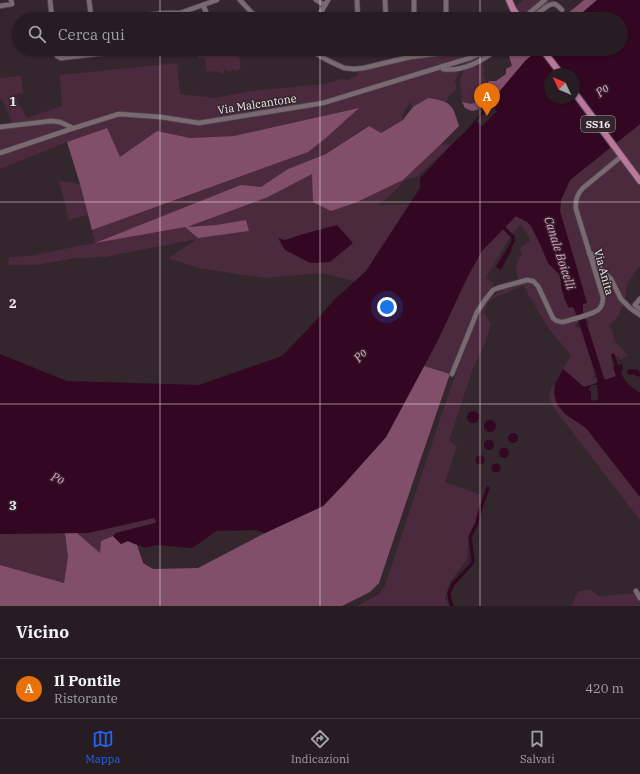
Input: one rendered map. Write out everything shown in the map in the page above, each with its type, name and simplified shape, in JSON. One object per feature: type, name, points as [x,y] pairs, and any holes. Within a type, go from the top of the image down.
[{"type":"main road","points":[[509,0],[515,12]]},
{"type":"main road","points":[[547,56],[556,68]]},
{"type":"main road","name":"SS16","points":[[580,100],[640,181]]},
{"type":"street","points":[[0,6],[12,4],[11,0]]},
{"type":"street","points":[[50,0],[51,12]]},
{"type":"street","points":[[89,0],[90,12]]},
{"type":"street","points":[[183,12],[217,0]]},
{"type":"street","points":[[240,0],[251,12]]},
{"type":"street","points":[[316,0],[325,5]]},
{"type":"street","points":[[321,12],[328,0]]},
{"type":"street","points":[[357,0],[358,12]]},
{"type":"street","points":[[385,0],[386,12]]},
{"type":"street","points":[[414,0],[414,12]]},
{"type":"street","points":[[446,0],[446,12]]},
{"type":"street","points":[[531,12],[545,0]]},
{"type":"street","points":[[539,12],[554,4],[557,4],[562,10]]},
{"type":"street","points":[[203,5],[206,12]]},
{"type":"street","points":[[57,56],[61,58],[79,56]]},
{"type":"street","points":[[320,56],[344,68],[354,69],[418,56]]},
{"type":"street","name":"Via Malcantone","points":[[0,153],[119,114],[161,117],[199,123],[324,103],[476,56]]},
{"type":"street","name":"Via Malcantone","points":[[443,66],[443,69],[468,66],[487,56]]},
{"type":"street","points":[[0,127],[51,121],[65,123],[71,127],[71,129]]},
{"type":"street","name":"Via Anita","points":[[452,374],[477,312],[490,294],[498,288],[530,280],[538,286],[555,320],[562,322],[599,310],[603,301],[600,286],[576,209],[577,197],[582,188],[622,156]]},
{"type":"street","points":[[589,253],[594,255],[601,270],[611,279],[621,300],[640,315]]},
{"type":"street","points":[[640,299],[635,305],[640,309]]},
{"type":"street","points":[[636,591],[640,598]]},
{"type":"shaded area","points":[[523,0],[555,0],[542,12],[510,12]]},
{"type":"shaded area","points":[[584,0],[597,0],[583,12],[569,12]]},
{"type":"shaded area","points":[[198,56],[239,56],[241,65],[238,71],[232,69],[230,72],[225,69],[223,74],[217,71],[207,72],[205,58],[198,58]]},
{"type":"shaded area","points":[[424,56],[483,56],[467,63],[448,67],[458,70],[459,73],[454,82],[456,84],[456,89],[448,97],[447,102],[428,98],[413,107],[410,102],[402,116],[403,120],[381,133],[368,126],[326,154],[288,169],[261,187],[241,186],[186,227],[268,197],[313,173],[331,211],[355,203],[403,180],[440,145],[452,144],[418,176],[405,180],[393,193],[378,205],[410,204],[366,271],[355,281],[322,273],[265,278],[199,268],[168,258],[197,239],[105,257],[76,258],[36,265],[8,265],[9,257],[30,256],[95,243],[92,230],[308,152],[358,108],[234,136],[190,138],[157,131],[120,157],[106,128],[0,169],[0,126],[12,122],[2,99],[0,100],[0,78],[21,76],[23,93],[14,95],[27,118],[62,106],[60,75],[177,63],[180,94],[214,98],[252,91],[325,84],[342,79],[348,80],[358,75],[356,71]],"holes":[[[246,220],[249,231],[186,227],[216,225]]]},
{"type":"shaded area","points":[[509,56],[531,56],[499,92],[496,91],[477,110],[472,111],[465,108],[462,102],[472,104],[477,101],[476,97],[481,87],[489,81],[496,81],[506,74],[506,69],[512,66]]},
{"type":"shaded area","points":[[482,61],[485,71],[483,72],[487,83],[481,87],[477,101],[472,104],[462,102],[460,78],[464,71]]},
{"type":"shaded area","points":[[428,98],[442,101],[450,105],[455,113],[459,126],[403,180],[355,203],[331,211],[313,202],[312,174],[268,197],[187,227],[216,225],[246,220],[249,231],[198,238],[185,227],[95,243],[241,185],[261,187],[288,169],[326,154],[369,126],[381,133],[403,120],[413,107]]},
{"type":"shaded area","points":[[359,108],[308,152],[92,230],[67,142],[107,128],[120,157],[157,131],[190,138],[234,136]]},
{"type":"shaded area","points":[[640,124],[640,265],[627,284],[625,299],[640,312],[640,314],[622,307],[618,316],[609,326],[613,332],[614,340],[627,355],[621,360],[619,356],[611,359],[616,376],[605,380],[587,324],[589,323],[587,319],[585,320],[583,312],[583,304],[587,302],[560,211],[561,200],[570,180]]},
{"type":"shaded area","points":[[59,181],[80,184],[88,215],[69,220]]},
{"type":"shaded area","points":[[515,216],[527,222],[531,226],[548,263],[559,274],[561,286],[576,312],[579,322],[575,324],[577,328],[581,327],[595,375],[593,376],[594,379],[597,378],[597,383],[584,387],[563,369],[571,355],[549,329],[523,285],[495,297],[488,303],[484,312],[491,324],[487,339],[472,371],[449,441],[457,446],[445,482],[481,495],[476,522],[470,533],[467,559],[450,582],[445,598],[449,606],[357,606],[379,594],[385,586],[444,407],[472,330],[486,302],[496,294],[512,285],[522,284],[519,283],[517,265],[522,254],[520,250],[521,247],[530,241],[521,224],[508,240],[486,278],[494,283],[476,310],[450,374],[424,366],[482,250]]},
{"type":"shaded area","points":[[424,366],[450,374],[379,583],[370,592],[342,606],[0,606],[0,565],[64,583],[68,557],[65,533],[77,533],[100,553],[101,541],[113,536],[121,544],[128,541],[137,545],[143,563],[153,569],[198,568],[265,533],[323,506],[386,437]]},
{"type":"shaded area","points":[[555,384],[554,394],[557,404],[565,414],[586,428],[640,497],[640,520],[549,400],[551,388]]},
{"type":"shaded area","points":[[154,518],[157,521],[155,523],[116,533],[113,536],[101,541],[101,554],[77,533],[88,533]]},
{"type":"shaded area","points":[[65,533],[68,557],[64,583],[0,565],[0,534]]},
{"type":"shaded area","points":[[591,590],[598,596],[640,593],[640,606],[571,606],[579,591]]},
{"type":"water","points":[[597,0],[640,0],[640,124],[570,180],[561,200],[560,211],[587,303],[583,304],[583,312],[604,378],[605,380],[616,376],[613,367],[622,364],[623,370],[621,372],[624,379],[640,393],[640,497],[586,428],[565,414],[557,404],[554,394],[555,384],[563,369],[584,387],[597,383],[597,378],[574,308],[569,308],[565,301],[559,274],[548,263],[531,226],[516,216],[482,251],[467,278],[437,342],[386,437],[323,506],[265,533],[255,530],[216,531],[192,548],[157,545],[145,548],[128,541],[121,544],[113,536],[116,533],[155,523],[156,521],[154,518],[88,533],[0,534],[0,354],[67,381],[199,385],[282,356],[335,299],[366,271],[420,188],[420,178],[466,131],[526,60],[531,56],[628,56],[628,12],[583,12]]},
{"type":"water","points":[[337,225],[353,243],[330,262],[310,263],[285,250],[278,238],[285,240]]},
{"type":"water","points":[[508,247],[512,249],[501,270],[496,267]]},
{"type":"water","points":[[637,369],[640,373],[640,377],[632,374],[628,375],[627,370]]},
{"type":"water","points":[[475,411],[478,412],[478,422],[471,423],[468,422],[467,415],[468,412]]},
{"type":"water","points":[[488,420],[492,420],[496,426],[492,432],[488,432],[484,428],[484,424]]},
{"type":"water","points":[[513,433],[518,438],[513,443],[508,438]]},
{"type":"water","points":[[489,440],[494,445],[489,450],[484,445]]},
{"type":"water","points":[[504,448],[509,453],[504,458],[499,453]]},
{"type":"water","points":[[480,455],[485,460],[480,465],[475,460]]},
{"type":"water","points":[[496,463],[501,468],[496,473],[491,468]]},
{"type":"pier","points":[[491,105],[497,111],[482,126],[476,121]]},
{"type":"pier","points":[[591,385],[597,385],[598,400],[591,401],[591,391],[589,391],[589,388]]},
{"type":"waterway","points":[[501,225],[513,237],[510,247]]},
{"type":"waterway","points":[[613,355],[618,370]]},
{"type":"waterway","points":[[452,606],[449,593],[453,584],[473,561],[470,537],[477,523],[488,488]]},
{"type":"place","name":"Il Pontile","points":[[487,116]]},
{"type":"water label","name":"Po","points":[[602,90]]},
{"type":"water label","name":"Canale Boicelli","points":[[560,253]]},
{"type":"water label","name":"Po","points":[[360,355]]},
{"type":"water label","name":"Po","points":[[58,478]]}]
